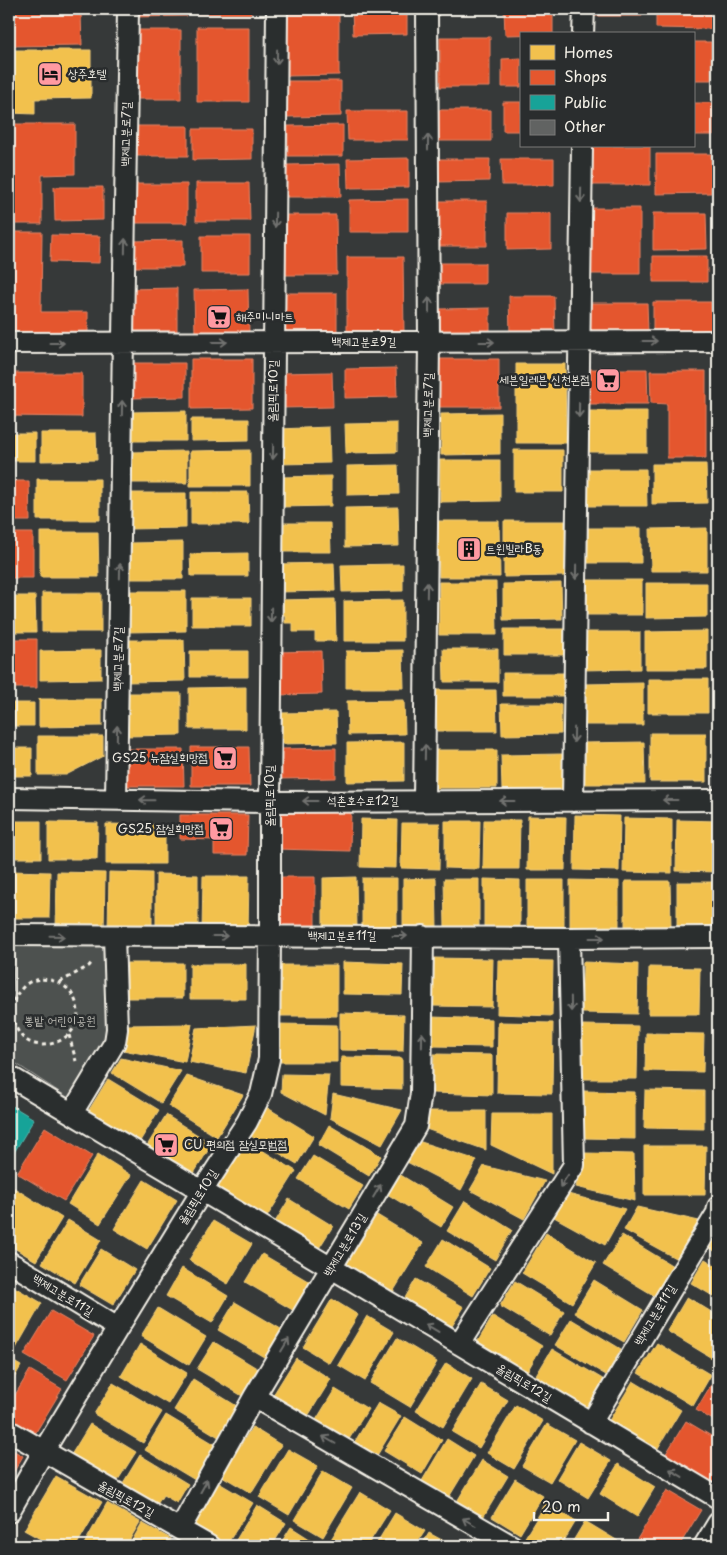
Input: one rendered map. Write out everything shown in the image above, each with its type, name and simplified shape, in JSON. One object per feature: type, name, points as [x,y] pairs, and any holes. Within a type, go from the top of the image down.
[{"type":"street","name":"백제고분로7길","points":[[116,799],[128,9]]},
{"type":"street","name":"올림픽로10길","points":[[9,1512],[43,1452],[202,1190],[247,1122],[261,1094],[269,1059],[277,9]]},
{"type":"street","name":"백제고분로7길","points":[[424,801],[429,342],[427,9]]},
{"type":"street","points":[[583,32],[584,9]]},
{"type":"street","points":[[573,801],[582,148]]},
{"type":"street","name":"백제고분로9길","points":[[9,343],[718,341]]},
{"type":"street","name":"석촌호수로12길","points":[[9,798],[270,802],[718,800]]},
{"type":"street","name":"백제고분로11길","points":[[9,935],[718,937]]},
{"type":"street","points":[[72,1113],[115,1042],[117,1029],[114,936]]},
{"type":"street","name":"백제고분로13길","points":[[180,1529],[254,1397],[416,1126],[421,1093],[423,936]]},
{"type":"street","points":[[459,1344],[574,1165],[569,938]]},
{"type":"street","points":[[9,1076],[331,1267]]},
{"type":"street","name":"백제고분로11길","points":[[591,1423],[718,1207]]},
{"type":"street","name":"백제고분로11길","points":[[9,1262],[118,1328]]},
{"type":"street","name":"올림픽로12길","points":[[331,1267],[718,1498]]},
{"type":"street","points":[[254,1397],[512,1546]]},
{"type":"street","points":[[9,1431],[43,1452]]},
{"type":"street","name":"올림픽로12길","points":[[43,1452],[209,1546]]},
{"type":"street","points":[[704,1546],[718,1522]]},
{"type":"path","points":[[60,982],[89,966],[114,936]]},
{"type":"path","points":[[43,979],[60,982],[70,990],[76,1000],[78,1012],[76,1025],[69,1035],[53,1045],[34,1044],[18,1033],[11,1015],[15,997],[26,984],[43,979]]},
{"type":"path","points":[[9,997],[15,997]]},
{"type":"green space","name":"뽕밭 어린이공원","points":[[9,941],[108,943],[111,1036],[73,1101],[9,1059]]},
{"type":"building: Homes","name":"상주호텔","points":[[9,50],[91,50],[91,98],[35,99],[35,114],[9,113]]},
{"type":"building: Homes","points":[[516,364],[565,364],[566,443],[516,443]]},
{"type":"building: Homes","points":[[186,411],[186,441],[130,441],[129,412]]},
{"type":"building: Homes","points":[[584,411],[647,411],[647,452],[584,452]]},
{"type":"building: Homes","points":[[500,413],[500,454],[441,455],[441,414]]},
{"type":"building: Homes","points":[[191,419],[249,419],[249,440],[191,441]]},
{"type":"building: Homes","points":[[397,423],[397,452],[346,453],[345,424]]},
{"type":"building: Homes","points":[[329,427],[330,463],[279,464],[278,429]]},
{"type":"building: Homes","points":[[9,433],[35,433],[35,461],[9,461]]},
{"type":"building: Homes","points":[[41,433],[96,433],[97,460],[41,461]]},
{"type":"building: Homes","points":[[250,450],[250,486],[190,486],[190,451]]},
{"type":"building: Homes","points":[[514,450],[563,450],[563,492],[514,492]]},
{"type":"building: Homes","points":[[187,451],[187,483],[129,483],[129,452]]},
{"type":"building: Homes","points":[[440,460],[500,460],[500,501],[440,502]]},
{"type":"building: Homes","points":[[652,464],[706,464],[707,503],[652,504]]},
{"type":"building: Homes","points":[[398,465],[399,494],[347,495],[347,466]]},
{"type":"building: Homes","points":[[584,469],[646,469],[647,506],[584,506]]},
{"type":"building: Homes","points":[[331,476],[331,506],[280,507],[279,477]]},
{"type":"building: Homes","points":[[37,479],[100,479],[100,520],[37,520]]},
{"type":"building: Homes","points":[[191,492],[248,492],[249,524],[191,524]]},
{"type":"building: Homes","points":[[128,493],[186,493],[186,528],[128,529]]},
{"type":"building: Homes","points":[[398,507],[399,546],[345,547],[345,508]]},
{"type":"building: Homes","name":"트윈빌라B동","points":[[438,521],[499,521],[500,577],[439,577]]},
{"type":"building: Homes","points":[[504,521],[565,521],[566,576],[504,577]]},
{"type":"building: Homes","points":[[279,523],[330,523],[331,552],[279,552]]},
{"type":"building: Homes","points":[[583,528],[641,528],[641,563],[583,563]]},
{"type":"building: Homes","points":[[707,528],[707,571],[651,571],[650,529]]},
{"type":"building: Homes","points":[[40,532],[98,532],[99,577],[40,577]]},
{"type":"building: Homes","points":[[183,542],[183,579],[130,579],[129,543]]},
{"type":"building: Homes","points":[[248,553],[248,576],[191,576],[190,554]]},
{"type":"building: Homes","points":[[334,563],[335,591],[276,592],[276,564]]},
{"type":"building: Homes","points":[[403,564],[403,591],[342,592],[341,565]]},
{"type":"building: Homes","points":[[581,580],[642,580],[642,615],[581,615]]},
{"type":"building: Homes","points":[[439,582],[496,582],[497,635],[439,635]]},
{"type":"building: Homes","points":[[561,583],[562,619],[503,620],[503,584]]},
{"type":"building: Homes","points":[[646,583],[707,583],[707,617],[646,618]]},
{"type":"building: Homes","points":[[126,591],[186,591],[186,631],[127,632]]},
{"type":"building: Homes","points":[[42,593],[101,593],[101,632],[42,632]]},
{"type":"building: Homes","points":[[9,596],[35,596],[36,632],[9,632]]},
{"type":"building: Homes","points":[[192,598],[251,598],[251,626],[192,626]]},
{"type":"building: Homes","points":[[335,599],[336,641],[315,641],[315,632],[293,632],[293,623],[285,623],[285,615],[276,615],[276,600]]},
{"type":"building: Homes","points":[[403,600],[403,641],[344,641],[344,601]]},
{"type":"building: Homes","points":[[504,629],[565,629],[565,655],[504,655]]},
{"type":"building: Homes","points":[[707,631],[707,669],[645,669],[645,632]]},
{"type":"building: Homes","points":[[581,632],[640,632],[640,669],[581,670]]},
{"type":"building: Homes","points":[[125,640],[184,640],[185,681],[126,682]]},
{"type":"building: Homes","points":[[443,649],[498,649],[498,682],[444,682]]},
{"type":"building: Homes","points":[[101,650],[101,679],[40,680],[40,651]]},
{"type":"building: Homes","points":[[403,650],[404,688],[346,688],[346,651]]},
{"type":"building: Homes","points":[[190,651],[248,651],[248,677],[190,677]]},
{"type":"building: Homes","points":[[503,673],[565,673],[565,696],[503,696]]},
{"type":"building: Homes","points":[[648,679],[708,679],[708,713],[648,713]]},
{"type":"building: Homes","points":[[643,683],[643,725],[582,725],[582,684]]},
{"type":"building: Homes","points":[[246,687],[246,729],[189,729],[189,688]]},
{"type":"building: Homes","points":[[436,690],[496,690],[497,731],[437,731]]},
{"type":"building: Homes","points":[[126,693],[181,693],[181,735],[126,736]]},
{"type":"building: Homes","points":[[39,699],[102,699],[102,726],[39,727]]},
{"type":"building: Homes","points":[[404,700],[405,734],[348,735],[347,701]]},
{"type":"building: Homes","points":[[9,703],[34,703],[34,726],[9,726]]},
{"type":"building: Homes","points":[[501,704],[561,704],[561,734],[502,735]]},
{"type":"building: Homes","points":[[336,712],[337,743],[279,744],[279,713]]},
{"type":"building: Homes","points":[[650,733],[706,733],[706,782],[650,782]]},
{"type":"building: Homes","points":[[38,736],[103,736],[103,756],[66,775],[38,775]]},
{"type":"building: Homes","points":[[404,742],[404,781],[347,782],[347,743]]},
{"type":"building: Homes","points":[[644,742],[645,784],[582,784],[582,743]]},
{"type":"building: Homes","points":[[9,748],[32,748],[32,776],[9,776]]},
{"type":"building: Homes","points":[[434,750],[497,750],[497,788],[434,788]]},
{"type":"building: Homes","points":[[563,754],[564,790],[502,790],[501,755]]},
{"type":"building: Homes","points":[[575,815],[620,816],[619,871],[574,870]]},
{"type":"building: Homes","points":[[528,816],[566,817],[565,870],[527,870]]},
{"type":"building: Homes","points":[[624,818],[672,819],[672,873],[623,872]]},
{"type":"building: Homes","points":[[361,819],[397,820],[396,868],[360,867]]},
{"type":"building: Homes","points":[[484,820],[520,820],[519,869],[483,869]]},
{"type":"building: Homes","points":[[677,820],[718,821],[718,872],[676,871]]},
{"type":"building: Homes","points":[[9,821],[41,821],[41,858],[9,858]]},
{"type":"building: Homes","points":[[445,821],[480,821],[479,869],[445,868]]},
{"type":"building: Homes","points":[[48,822],[98,823],[97,859],[48,859]]},
{"type":"building: Homes","points":[[402,823],[440,823],[439,869],[401,868]]},
{"type":"building: Homes","points":[[106,824],[165,825],[165,864],[106,864]]},
{"type":"building: Homes","points":[[9,871],[50,872],[49,918],[9,918]]},
{"type":"building: Homes","points":[[57,872],[105,873],[104,931],[56,930]]},
{"type":"building: Homes","points":[[109,872],[152,873],[152,932],[108,932]]},
{"type":"building: Homes","points":[[156,874],[198,875],[198,931],[156,930]]},
{"type":"building: Homes","points":[[203,876],[249,876],[248,933],[202,932]]},
{"type":"building: Homes","points":[[356,877],[357,928],[323,928],[323,878]]},
{"type":"building: Homes","points":[[362,878],[397,878],[397,928],[362,928]]},
{"type":"building: Homes","points":[[436,878],[437,928],[403,928],[403,879]]},
{"type":"building: Homes","points":[[444,879],[479,879],[479,928],[445,928]]},
{"type":"building: Homes","points":[[484,879],[520,880],[520,928],[484,928]]},
{"type":"building: Homes","points":[[527,880],[564,880],[564,927],[527,928]]},
{"type":"building: Homes","points":[[570,880],[619,881],[619,927],[570,927]]},
{"type":"building: Homes","points":[[625,881],[670,881],[671,927],[625,928]]},
{"type":"building: Homes","points":[[677,882],[718,882],[718,927],[677,927]]},
{"type":"building: Homes","points":[[434,958],[493,959],[492,1007],[433,1006]]},
{"type":"building: Homes","points":[[498,960],[553,961],[552,1016],[497,1014]]},
{"type":"building: Homes","points":[[343,962],[403,964],[402,995],[343,994]]},
{"type":"building: Homes","points":[[583,962],[638,964],[637,1014],[582,1013]]},
{"type":"building: Homes","points":[[127,963],[183,963],[183,998],[127,998]]},
{"type":"building: Homes","points":[[190,964],[246,964],[246,999],[190,999]]},
{"type":"building: Homes","points":[[278,965],[337,965],[337,1016],[279,1016]]},
{"type":"building: Homes","points":[[649,967],[700,968],[699,1014],[648,1014]]},
{"type":"building: Homes","points":[[340,1013],[404,1015],[403,1051],[340,1050]]},
{"type":"building: Homes","points":[[432,1017],[492,1019],[492,1047],[432,1046]]},
{"type":"building: Homes","points":[[498,1022],[553,1023],[552,1094],[497,1093]]},
{"type":"building: Homes","points":[[192,1024],[185,1062],[123,1050],[127,1025]]},
{"type":"building: Homes","points":[[278,1024],[337,1025],[337,1062],[278,1062]]},
{"type":"building: Homes","points":[[256,1025],[246,1073],[189,1062],[196,1028]]},
{"type":"building: Homes","points":[[583,1025],[638,1026],[637,1079],[582,1079]]},
{"type":"building: Homes","points":[[646,1033],[704,1034],[703,1072],[645,1071]]},
{"type":"building: Homes","points":[[434,1054],[492,1055],[492,1095],[433,1093]]},
{"type":"building: Homes","points":[[341,1057],[402,1058],[402,1089],[341,1087]]},
{"type":"building: Homes","points":[[121,1058],[181,1071],[161,1103],[112,1073]]},
{"type":"building: Homes","points":[[282,1074],[329,1075],[325,1115],[281,1092]]},
{"type":"building: Homes","points":[[187,1076],[243,1095],[217,1137],[168,1106]]},
{"type":"building: Homes","points":[[108,1079],[159,1110],[137,1146],[86,1115]]},
{"type":"building: Homes","points":[[645,1090],[704,1091],[704,1129],[644,1128]]},
{"type":"building: Homes","points":[[583,1091],[635,1092],[635,1139],[582,1138]]},
{"type":"building: Homes","points":[[333,1094],[402,1110],[382,1145],[330,1118]]},
{"type":"building: Homes","points":[[266,1107],[314,1136],[297,1164],[249,1135]]},
{"type":"building: Homes","points":[[425,1111],[486,1111],[486,1150],[426,1129]]},
{"type":"building: Homes","points":[[492,1114],[552,1114],[552,1174],[491,1145]]},
{"type":"building: Homes","points":[[166,1115],[212,1144],[191,1178],[145,1149]]},
{"type":"building: Homes","points":[[329,1125],[381,1156],[369,1176],[318,1145]]},
{"type":"building: Homes","points":[[244,1139],[296,1171],[265,1220],[214,1189]]},
{"type":"building: Homes","points":[[418,1141],[477,1160],[461,1190],[405,1161]]},
{"type":"building: Homes","points":[[644,1146],[706,1146],[705,1195],[644,1195]]},
{"type":"building: Homes","points":[[585,1153],[634,1154],[635,1201],[576,1187]]},
{"type":"building: Homes","points":[[98,1154],[131,1175],[100,1224],[68,1204]]},
{"type":"building: Homes","points":[[313,1156],[363,1186],[349,1209],[298,1179]]},
{"type":"building: Homes","points":[[484,1166],[545,1181],[524,1219],[470,1190]]},
{"type":"building: Homes","points":[[399,1174],[453,1207],[441,1227],[387,1194]]},
{"type":"building: Homes","points":[[144,1180],[177,1200],[147,1249],[114,1229]]},
{"type":"building: Homes","points":[[11,1186],[62,1218],[36,1261],[9,1245],[9,1190]]},
{"type":"building: Homes","points":[[568,1194],[625,1209],[605,1245],[554,1217]]},
{"type":"building: Homes","points":[[289,1199],[333,1226],[316,1253],[272,1227]]},
{"type":"building: Homes","points":[[465,1201],[512,1230],[495,1260],[447,1231]]},
{"type":"building: Homes","points":[[637,1207],[699,1221],[677,1259],[624,1230]]},
{"type":"building: Homes","points":[[377,1215],[423,1243],[390,1297],[344,1269]]},
{"type":"building: Homes","points":[[68,1220],[101,1240],[75,1283],[42,1263]]},
{"type":"building: Homes","points":[[213,1221],[252,1244],[228,1284],[189,1260]]},
{"type":"building: Homes","points":[[718,1232],[718,1253],[708,1247]]},
{"type":"building: Homes","points":[[546,1233],[596,1263],[572,1303],[522,1273]]},
{"type":"building: Homes","points":[[622,1235],[673,1266],[655,1296],[603,1265]]},
{"type":"building: Homes","points":[[443,1239],[490,1268],[473,1296],[426,1267]]},
{"type":"building: Homes","points":[[101,1249],[135,1270],[113,1305],[79,1285]]},
{"type":"building: Homes","points":[[262,1254],[313,1284],[296,1312],[245,1282]]},
{"type":"building: Homes","points":[[705,1259],[718,1267],[718,1299],[691,1283]]},
{"type":"building: Homes","points":[[182,1268],[228,1296],[212,1323],[166,1296]]},
{"type":"building: Homes","points":[[416,1279],[464,1307],[449,1331],[402,1303]]},
{"type":"building: Homes","points":[[594,1280],[643,1310],[624,1342],[574,1313]]},
{"type":"building: Homes","points":[[515,1281],[564,1311],[550,1336],[500,1306]]},
{"type":"building: Homes","points":[[9,1284],[42,1303],[15,1350],[9,1346]]},
{"type":"building: Homes","points":[[687,1297],[718,1316],[718,1355],[715,1360],[667,1331]]},
{"type":"building: Homes","points":[[332,1299],[358,1315],[329,1363],[303,1347]]},
{"type":"building: Homes","points":[[235,1302],[286,1332],[269,1360],[218,1330]]},
{"type":"building: Homes","points":[[158,1308],[206,1337],[189,1365],[141,1336]]},
{"type":"building: Homes","points":[[367,1316],[394,1332],[365,1381],[338,1365]]},
{"type":"building: Homes","points":[[493,1316],[542,1346],[525,1375],[475,1346]]},
{"type":"building: Homes","points":[[571,1319],[621,1349],[606,1375],[555,1345]]},
{"type":"building: Homes","points":[[397,1338],[437,1362],[410,1407],[370,1383]]},
{"type":"building: Homes","points":[[214,1342],[260,1370],[244,1397],[197,1369]]},
{"type":"building: Homes","points":[[657,1343],[711,1375],[693,1406],[638,1373]]},
{"type":"building: Homes","points":[[140,1344],[187,1373],[168,1404],[121,1376]]},
{"type":"building: Homes","points":[[552,1349],[606,1381],[588,1411],[534,1379]]},
{"type":"building: Homes","points":[[296,1358],[331,1379],[305,1421],[270,1400]]},
{"type":"building: Homes","points":[[9,1359],[21,1366],[9,1387]]},
{"type":"building: Homes","points":[[446,1363],[472,1379],[443,1427],[416,1411]]},
{"type":"building: Homes","points":[[193,1379],[240,1408],[222,1439],[174,1410]]},
{"type":"building: Homes","points":[[633,1381],[681,1410],[655,1453],[607,1424]]},
{"type":"building: Homes","points":[[113,1383],[162,1412],[143,1443],[94,1414]]},
{"type":"building: Homes","points":[[481,1384],[508,1400],[479,1448],[452,1432]]},
{"type":"building: Homes","points":[[335,1389],[368,1409],[346,1444],[313,1425]]},
{"type":"building: Homes","points":[[378,1403],[401,1416],[373,1462],[351,1448]]},
{"type":"building: Homes","points":[[516,1405],[543,1421],[514,1469],[487,1453]]},
{"type":"building: Homes","points":[[166,1415],[216,1445],[195,1480],[145,1450]]},
{"type":"building: Homes","points":[[405,1417],[442,1440],[422,1474],[384,1451]]},
{"type":"building: Homes","points":[[90,1424],[136,1452],[116,1483],[71,1455]]},
{"type":"building: Homes","points":[[547,1424],[575,1440],[550,1482],[522,1466]]},
{"type":"building: Homes","points":[[252,1427],[281,1445],[251,1493],[222,1476]]},
{"type":"building: Homes","points":[[447,1439],[474,1456],[446,1502],[419,1486]]},
{"type":"building: Homes","points":[[579,1442],[611,1461],[588,1498],[557,1479]]},
{"type":"building: Homes","points":[[288,1449],[318,1466],[289,1515],[259,1497]]},
{"type":"building: Homes","points":[[140,1455],[188,1484],[177,1503],[163,1495],[154,1509],[120,1488]]},
{"type":"building: Homes","points":[[482,1460],[508,1476],[479,1524],[453,1508]]},
{"type":"building: Homes","points":[[618,1464],[655,1487],[637,1517],[600,1494]]},
{"type":"building: Homes","points":[[323,1471],[352,1488],[323,1537],[294,1520]]},
{"type":"building: Homes","points":[[56,1476],[102,1502],[76,1546],[53,1546],[24,1530]]},
{"type":"building: Homes","points":[[515,1479],[543,1496],[520,1534],[492,1517]]},
{"type":"building: Homes","points":[[219,1483],[253,1503],[226,1546],[192,1528]]},
{"type":"building: Homes","points":[[360,1492],[390,1510],[367,1546],[339,1546],[330,1541]]},
{"type":"building: Homes","points":[[107,1503],[140,1522],[126,1546],[83,1546]]},
{"type":"building: Homes","points":[[546,1503],[576,1521],[561,1546],[524,1546],[521,1544]]},
{"type":"building: Homes","points":[[257,1505],[286,1523],[272,1546],[246,1546],[236,1540]]},
{"type":"building: Homes","points":[[395,1513],[425,1531],[415,1546],[375,1546]]},
{"type":"building: Homes","points":[[585,1521],[618,1541],[614,1546],[570,1546]]},
{"type":"building: Homes","points":[[142,1523],[171,1539],[166,1546],[129,1546]]},
{"type":"building: Homes","points":[[291,1527],[316,1543],[314,1546],[279,1546]]},
{"type":"building: Homes","points":[[429,1533],[453,1546],[421,1546]]},
{"type":"building: Shops","points":[[9,9],[44,9],[44,15],[81,14],[82,45],[9,46]]},
{"type":"building: Shops","points":[[133,9],[187,9],[187,16],[134,17]]},
{"type":"building: Shops","points":[[195,9],[251,9],[251,14],[195,14]]},
{"type":"building: Shops","points":[[286,9],[339,9],[339,75],[286,76]]},
{"type":"building: Shops","points":[[352,9],[407,9],[407,34],[353,35]]},
{"type":"building: Shops","points":[[504,9],[553,9],[553,32],[520,32],[520,35],[505,35]]},
{"type":"building: Shops","points":[[590,9],[642,9],[642,16],[590,16]]},
{"type":"building: Shops","points":[[656,9],[711,9],[711,29],[656,28]]},
{"type":"building: Shops","points":[[197,27],[249,27],[249,102],[197,102]]},
{"type":"building: Shops","points":[[135,30],[181,30],[181,99],[135,99]]},
{"type":"building: Shops","points":[[440,37],[490,37],[490,87],[440,87]]},
{"type":"building: Shops","points":[[694,42],[711,42],[711,80],[694,80]]},
{"type":"building: Shops","points":[[520,58],[520,87],[502,87],[502,59]]},
{"type":"building: Shops","points":[[286,81],[341,81],[341,116],[286,117]]},
{"type":"building: Shops","points":[[503,102],[520,102],[520,131],[503,131]]},
{"type":"building: Shops","points":[[694,103],[713,103],[713,135],[694,135]]},
{"type":"building: Shops","points":[[439,110],[491,110],[491,141],[439,141]]},
{"type":"building: Shops","points":[[347,111],[408,111],[408,140],[348,140]]},
{"type":"building: Shops","points":[[10,124],[75,124],[75,174],[42,175],[42,224],[10,224]]},
{"type":"building: Shops","points":[[343,125],[343,156],[288,156],[288,126]]},
{"type":"building: Shops","points":[[134,126],[188,126],[188,156],[134,156]]},
{"type":"building: Shops","points":[[193,129],[252,129],[252,159],[193,160]]},
{"type":"building: Shops","points":[[590,148],[650,148],[650,185],[591,185]]},
{"type":"building: Shops","points":[[656,154],[711,154],[711,193],[656,194]]},
{"type":"building: Shops","points":[[409,158],[409,187],[348,188],[347,159]]},
{"type":"building: Shops","points":[[437,159],[490,159],[489,181],[437,182]]},
{"type":"building: Shops","points":[[501,159],[554,159],[554,185],[502,185]]},
{"type":"building: Shops","points":[[340,164],[341,197],[286,197],[286,165]]},
{"type":"building: Shops","points":[[196,183],[249,183],[250,221],[196,221]]},
{"type":"building: Shops","points":[[133,184],[187,184],[187,223],[133,223]]},
{"type":"building: Shops","points":[[54,187],[103,187],[103,220],[55,221]]},
{"type":"building: Shops","points":[[408,199],[408,232],[349,232],[349,200]]},
{"type":"building: Shops","points":[[436,201],[487,201],[487,246],[437,246]]},
{"type":"building: Shops","points":[[589,208],[640,208],[640,274],[589,274]]},
{"type":"building: Shops","points":[[507,213],[551,213],[551,249],[507,250]]},
{"type":"building: Shops","points":[[653,213],[706,213],[707,249],[653,250]]},
{"type":"building: Shops","points":[[281,215],[336,215],[337,275],[281,275]]},
{"type":"building: Shops","points":[[10,232],[42,232],[41,312],[88,312],[88,335],[9,334]]},
{"type":"building: Shops","points":[[51,235],[100,236],[99,263],[50,262]]},
{"type":"building: Shops","points":[[201,236],[250,236],[250,273],[201,273]]},
{"type":"building: Shops","points":[[183,240],[183,267],[131,267],[131,241]]},
{"type":"building: Shops","points":[[653,256],[707,256],[707,282],[653,282]]},
{"type":"building: Shops","points":[[347,257],[403,257],[404,334],[347,334]]},
{"type":"building: Shops","points":[[434,263],[485,263],[485,284],[434,284]]},
{"type":"building: Shops","points":[[177,288],[177,331],[129,331],[129,289]]},
{"type":"building: Shops","points":[[248,289],[249,334],[195,335],[194,290]]},
{"type":"building: Shops","points":[[278,293],[337,293],[337,331],[279,332]]},
{"type":"building: Shops","points":[[509,296],[554,296],[555,335],[510,335]]},
{"type":"building: Shops","points":[[653,302],[711,302],[712,333],[653,334]]},
{"type":"building: Shops","points":[[584,303],[647,303],[648,332],[584,332]]},
{"type":"building: Shops","points":[[490,308],[490,336],[439,336],[439,309]]},
{"type":"building: Shops","points":[[191,359],[252,359],[252,408],[191,409]]},
{"type":"building: Shops","points":[[439,359],[499,359],[499,407],[439,407]]},
{"type":"building: Shops","points":[[132,363],[185,363],[185,397],[132,398]]},
{"type":"building: Shops","points":[[396,368],[397,397],[345,398],[345,369]]},
{"type":"building: Shops","points":[[584,369],[647,369],[648,404],[584,404]]},
{"type":"building: Shops","points":[[650,371],[706,371],[706,458],[667,458],[667,404],[651,403]]},
{"type":"building: Shops","points":[[332,372],[333,407],[281,408],[280,373]]},
{"type":"building: Shops","points":[[9,373],[82,373],[82,417],[9,416]]},
{"type":"building: Shops","points":[[9,481],[29,481],[30,521],[9,521]]},
{"type":"building: Shops","points":[[9,533],[33,533],[33,578],[9,578]]},
{"type":"building: Shops","points":[[9,639],[37,639],[37,688],[9,688]]},
{"type":"building: Shops","points":[[321,651],[322,694],[277,695],[276,652]]},
{"type":"building: Shops","points":[[191,747],[249,747],[250,786],[191,786]]},
{"type":"building: Shops","points":[[336,748],[336,778],[278,779],[278,749]]},
{"type":"building: Shops","points":[[123,749],[183,749],[184,786],[124,786]]},
{"type":"building: Shops","points":[[277,808],[351,809],[350,851],[276,849]]},
{"type":"building: Shops","points":[[180,815],[248,815],[247,855],[214,855],[214,840],[180,839]]},
{"type":"building: Shops","points":[[276,877],[315,877],[315,928],[276,928]]},
{"type":"building: Shops","points":[[45,1127],[92,1156],[64,1201],[17,1173]]},
{"type":"building: Shops","points":[[51,1311],[94,1336],[67,1380],[24,1355]]},
{"type":"building: Shops","points":[[30,1370],[62,1389],[33,1437],[9,1423],[9,1405]]},
{"type":"building: Shops","points":[[711,1385],[718,1390],[718,1423],[696,1410]]},
{"type":"building: Shops","points":[[686,1421],[718,1440],[718,1480],[714,1487],[664,1457]]},
{"type":"building: Shops","points":[[9,1448],[23,1456],[9,1480]]},
{"type":"building: Shops","points":[[667,1490],[701,1510],[679,1546],[633,1546]]},
{"type":"building: Public","points":[[9,1104],[34,1119],[9,1161]]},
{"type":"building: Other","points":[[9,955],[14,955],[13,992],[9,992]]},
{"type":"place","name":"상주호텔","points":[[50,74]]},
{"type":"place","name":"해주미니마트","points":[[219,317]]},
{"type":"place","name":"세븐일레븐 신천본점","points":[[608,380]]},
{"type":"place","name":"트윈빌라B동","points":[[469,549]]},
{"type":"place","name":"GS25 뉴잠실희망점","points":[[225,758]]},
{"type":"place","name":"GS25 잠실희망점","points":[[221,829]]},
{"type":"place","name":"CU 편의점 잠실모범점","points":[[166,1145]]}]
